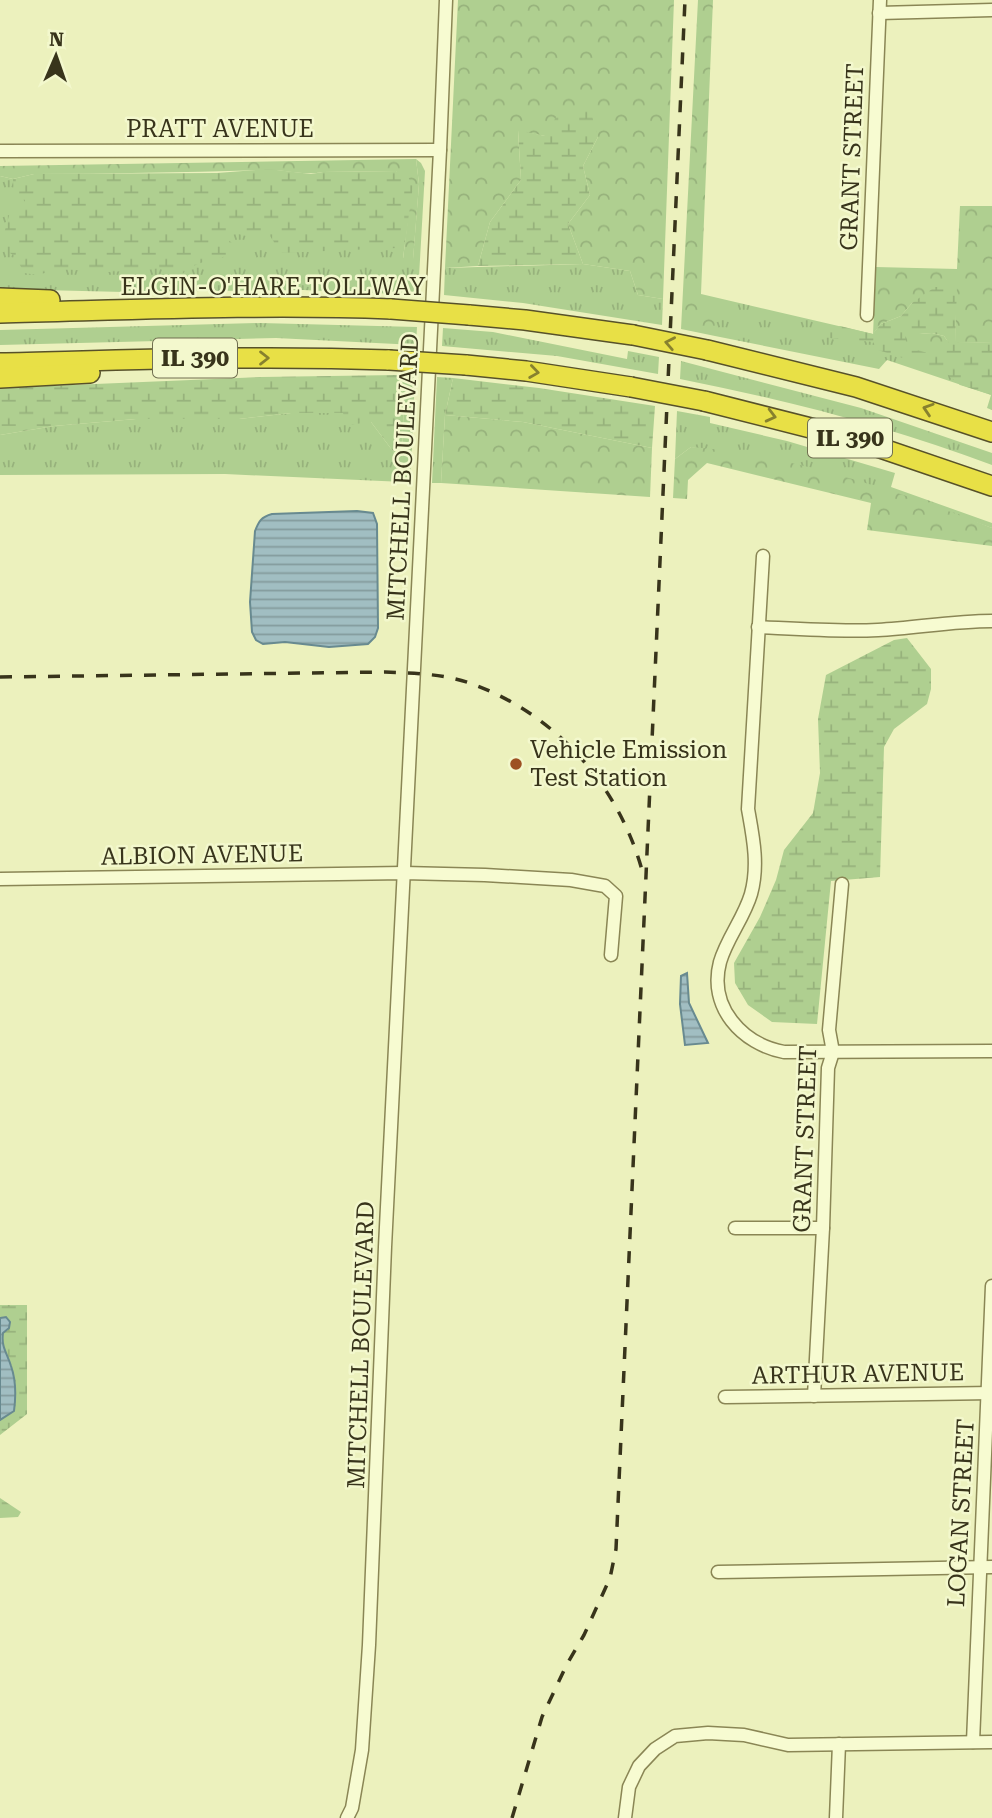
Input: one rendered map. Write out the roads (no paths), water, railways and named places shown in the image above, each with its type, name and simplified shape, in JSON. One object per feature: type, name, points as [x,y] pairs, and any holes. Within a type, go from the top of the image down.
[{"type":"highway","points":[[0,298],[166,309]]},
{"type":"highway","name":"ELGIN-O'HARE TOLLWAY","points":[[0,313],[327,306],[525,320],[633,335],[707,350],[856,387],[992,432]]},
{"type":"highway","name":"IL 390","points":[[0,363],[325,357],[526,371],[704,401],[854,439],[992,486]]},
{"type":"highway","points":[[0,378],[138,370],[215,358]]},
{"type":"street","name":"MITCHELL BOULEVARD","points":[[347,1818],[352,1808],[362,1750],[365,1710],[446,0]]},
{"type":"street","points":[[879,7],[992,10]]},
{"type":"street","name":"GRANT STREET","points":[[867,316],[879,7]]},
{"type":"street","name":"PRATT AVENUE","points":[[0,151],[440,150]]},
{"type":"street","points":[[763,556],[748,809],[756,848],[754,879],[745,910],[720,962],[719,975],[724,1005],[737,1027],[749,1040],[772,1049],[810,1053],[992,1051]]},
{"type":"street","points":[[758,627],[849,631],[958,621],[992,621]]},
{"type":"street","points":[[404,873],[485,874],[571,880],[605,886],[616,896],[611,955]]},
{"type":"street","name":"ALBION AVENUE","points":[[0,879],[404,873]]},
{"type":"street","name":"GRANT STREET","points":[[814,1396],[828,1068],[833,1052],[829,1030],[842,884]]},
{"type":"street","points":[[735,1228],[823,1228]]},
{"type":"street","name":"LOGAN STREET","points":[[973,1742],[978,1567],[989,1393],[992,1286]]},
{"type":"street","name":"ARTHUR AVENUE","points":[[725,1397],[989,1393]]},
{"type":"street","points":[[718,1572],[992,1567]]},
{"type":"street","points":[[625,1818],[629,1787],[639,1766],[655,1749],[675,1736],[708,1732],[744,1735],[788,1745],[992,1742]]},
{"type":"street","points":[[836,1818],[839,1744]]},
{"type":"water","points":[[357,511],[373,513],[377,524],[378,628],[375,637],[368,644],[329,647],[285,642],[263,644],[256,640],[252,632],[250,602],[255,531],[261,520],[272,514]]},
{"type":"water","points":[[687,973],[689,1003],[708,1043],[685,1045],[680,1004],[681,976]]},
{"type":"water","points":[[6,1317],[10,1322],[9,1328],[3,1333],[3,1342],[14,1377],[15,1400],[14,1411],[0,1420],[0,1318]]},
{"type":"railway","points":[[512,1818],[542,1717],[610,1578],[616,1549],[685,0]]},
{"type":"railway","points":[[0,677],[385,672],[431,675],[464,681],[505,698],[532,715],[580,757],[617,810],[642,870]]},
{"type":"place","name":"Vehicle Emission Test Station","points":[[516,764]]}]
